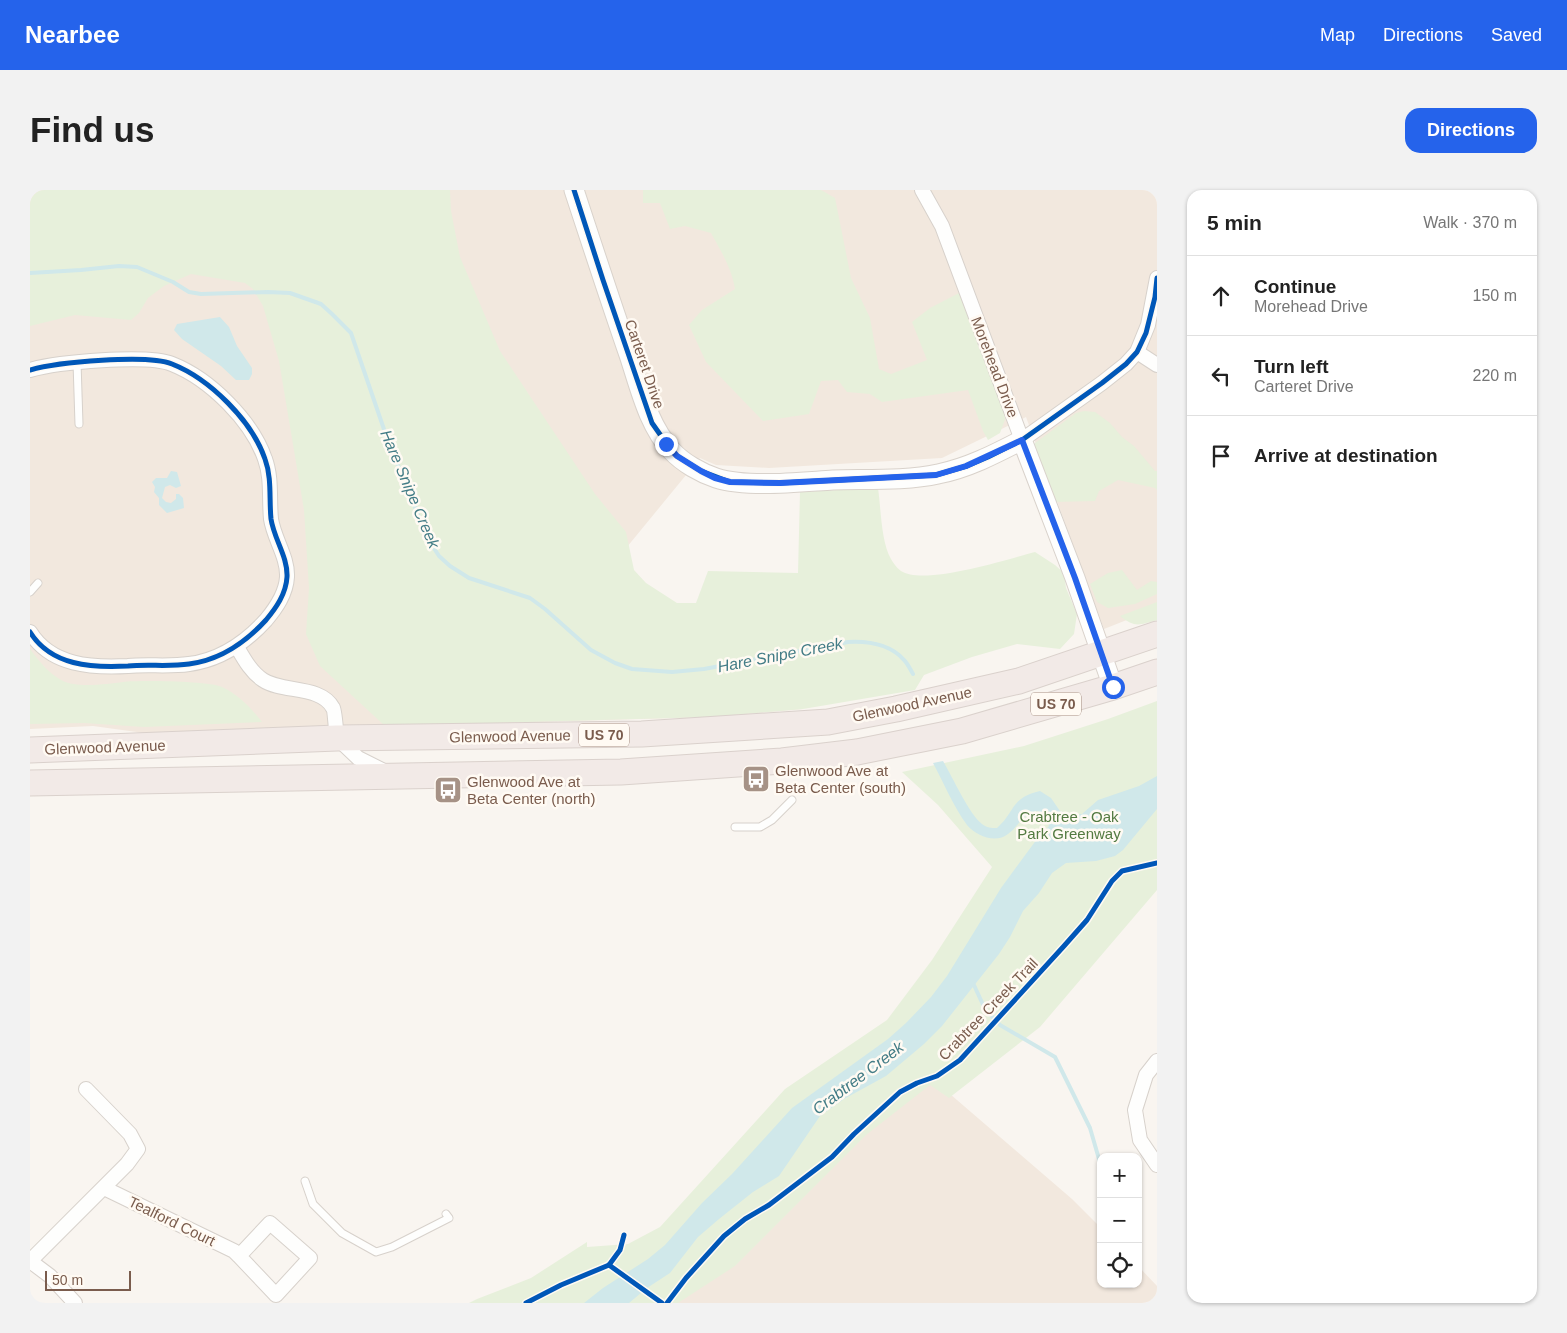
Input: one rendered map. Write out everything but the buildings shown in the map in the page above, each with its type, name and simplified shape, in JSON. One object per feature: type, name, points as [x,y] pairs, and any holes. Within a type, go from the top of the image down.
[{"type":"highway","name":"Glenwood Avenue","points":[[30,750],[336,738],[642,734],[828,722],[896,709],[1019,681],[1157,634]]},
{"type":"highway","name":"US 70","points":[[30,783],[621,772],[792,760],[858,752],[962,732],[1157,672]]},
{"type":"street","name":"Carteret Drive","points":[[574,190],[652,423],[677,456],[701,471],[730,482],[741,483],[780,483],[936,475],[966,466],[1022,440]]},
{"type":"street","name":"Morehead Drive","points":[[922,190],[942,226],[1075,578],[1113,687]]},
{"type":"street","points":[[1022,440],[1102,383],[1126,364],[1137,352],[1148,325],[1157,278]]},
{"type":"street","points":[[1137,352],[1157,365]]},
{"type":"street","points":[[30,370],[42,366],[77,362],[157,360],[172,364],[195,377],[222,398],[252,430],[266,461],[273,531],[286,564],[287,577],[281,600],[258,629],[237,647],[209,660],[188,664],[98,667],[69,662],[55,656],[43,647],[30,632]]},
{"type":"street","points":[[237,647],[248,664],[264,681],[285,688],[317,694],[326,700],[334,709],[336,738],[358,758],[392,776]]},
{"type":"street","points":[[1157,1061],[1146,1076],[1135,1110],[1140,1140],[1157,1164]]},
{"type":"street","points":[[75,1303],[50,1276],[30,1261],[104,1188],[127,1164],[138,1149],[130,1134],[86,1089]]},
{"type":"street","name":"Tealford Court","points":[[104,1188],[234,1251],[276,1295],[310,1258],[270,1223],[239,1256]]},
{"type":"lane","points":[[77,362],[79,424]]},
{"type":"lane","points":[[30,592],[38,583]]},
{"type":"lane","points":[[735,827],[760,827],[772,820],[792,800]]},
{"type":"lane","points":[[305,1181],[313,1204],[342,1233],[376,1252],[392,1247],[449,1218],[446,1214]]},
{"type":"shaded area","points":[[30,190],[1157,190],[1157,608],[1104,629],[1026,417],[942,458],[769,468],[716,465],[700,458],[563,625],[803,709],[709,717],[144,733],[93,726],[30,729]]},
{"type":"shaded area","points":[[900,1051],[1072,1199],[1097,1224],[1097,1288],[1142,1288],[1142,1270],[1157,1286],[1157,1303],[610,1303]]},
{"type":"green space","points":[[30,190],[450,190],[451,211],[460,257],[500,351],[595,494],[626,532],[634,570],[646,583],[677,603],[696,603],[708,571],[798,573],[800,492],[878,488],[885,544],[892,561],[901,571],[912,575],[946,573],[966,570],[1035,552],[1064,573],[1066,588],[1077,614],[1074,634],[1060,649],[1017,644],[972,657],[924,675],[915,690],[803,709],[709,717],[385,726],[320,666],[306,634],[309,588],[304,510],[279,361],[263,306],[253,289],[245,283],[191,274],[164,286],[148,298],[139,313],[131,320],[75,315],[30,326]]},
{"type":"green space","points":[[643,190],[821,190],[835,198],[851,278],[870,318],[879,369],[891,374],[927,360],[912,322],[930,308],[961,292],[1007,414],[1000,433],[988,440],[968,390],[882,402],[870,394],[847,392],[838,380],[821,381],[809,414],[763,421],[706,362],[689,325],[702,310],[735,289],[729,267],[722,253],[711,233],[685,226],[670,229],[660,203],[643,203]]},
{"type":"green space","points":[[1084,411],[1095,412],[1110,423],[1122,437],[1134,446],[1157,471],[1157,490],[1118,480],[1099,491],[1095,501],[1053,502],[1031,446],[1076,413]]},
{"type":"green space","points":[[1122,570],[1137,590],[1151,581],[1157,582],[1157,594],[1135,604],[1108,608],[1097,602],[1090,584],[1108,573]]},
{"type":"green space","points":[[1157,602],[1157,620],[1134,624],[1120,616]]},
{"type":"green space","points":[[30,649],[49,671],[69,683],[92,685],[131,681],[174,682],[203,683],[222,687],[244,702],[262,722],[144,727],[84,723],[30,724]]},
{"type":"green space","name":"Crabtree - Oak Park Greenway","points":[[1157,701],[1157,890],[1040,1027],[949,1098],[930,1085],[866,1135],[735,1266],[678,1303],[469,1303],[531,1278],[587,1242],[587,1247],[628,1244],[660,1227],[785,1089],[887,1020],[932,960],[992,867],[938,805],[902,772],[1024,746]]},
{"type":"water","points":[[220,317],[229,327],[237,346],[252,368],[249,380],[236,380],[221,366],[182,339],[174,330],[177,324]]},
{"type":"water","points":[[171,471],[177,472],[181,486],[176,488],[170,485],[165,487],[162,498],[166,502],[171,503],[176,499],[176,494],[179,494],[183,498],[184,508],[167,513],[159,505],[159,498],[154,492],[155,487],[152,482],[156,478],[167,478]]},
{"type":"water","name":"Crabtree Creek","points":[[943,761],[972,812],[982,824],[989,827],[997,828],[1018,801],[1030,794],[1040,791],[1051,798],[1060,811],[1070,815],[1082,814],[1098,800],[1139,786],[1157,776],[1157,809],[1123,850],[1115,856],[1096,861],[1066,863],[1052,873],[1039,893],[1023,911],[999,954],[942,1026],[886,1076],[844,1099],[820,1116],[779,1176],[753,1192],[698,1237],[670,1273],[629,1303],[584,1303],[665,1245],[792,1108],[888,1039],[906,1023],[931,997],[947,976],[1001,888],[1037,839],[1049,826],[1046,818],[1038,811],[1028,814],[1012,831],[1003,837],[986,837],[971,829],[962,818],[933,763]]},
{"type":"waterway","name":"Hare Snipe Creek","points":[[30,273],[119,266],[137,267],[173,282],[189,292],[201,294],[290,293],[321,304],[351,333],[388,441],[428,539],[439,556],[450,566],[469,578],[530,598],[591,650],[615,663],[632,669],[672,672],[704,669],[856,642],[871,643],[892,650],[905,662],[913,674]]},
{"type":"waterway","points":[[973,983],[985,1009],[1000,1025],[1055,1057],[1090,1128],[1097,1153]]},
{"type":"cycle path","points":[[574,190],[652,423],[677,456],[701,471],[730,482],[780,483],[936,475],[967,466],[988,457],[1022,440],[1126,364],[1137,352],[1146,333],[1155,297],[1157,278]]},
{"type":"cycle path","points":[[30,370],[60,364],[102,360],[143,360],[172,364],[201,380],[240,416],[259,445],[267,466],[271,519],[287,570],[285,589],[280,600],[258,628],[231,649],[200,662],[114,667],[87,665],[61,658],[49,652],[30,632]]},
{"type":"cycle path","name":"Crabtree Creek Trail","points":[[667,1303],[686,1278],[724,1236],[745,1219],[769,1205],[832,1157],[900,1092],[917,1083],[937,1076],[960,1060],[1087,920],[1112,881],[1122,871],[1157,863]]},
{"type":"cycle path","points":[[526,1303],[561,1285],[609,1265],[620,1250],[624,1235]]},
{"type":"cycle path","points":[[609,1265],[662,1303]]},
{"type":"place","name":"Glenwood Ave at Beta Center (south)","points":[[756,779]]},
{"type":"place","name":"Glenwood Ave at Beta Center (north)","points":[[448,790]]},
{"type":"route","points":[[666,444],[677,456],[715,478],[730,482],[780,483],[936,475],[966,466],[1022,440],[1075,578],[1113,687]]}]
